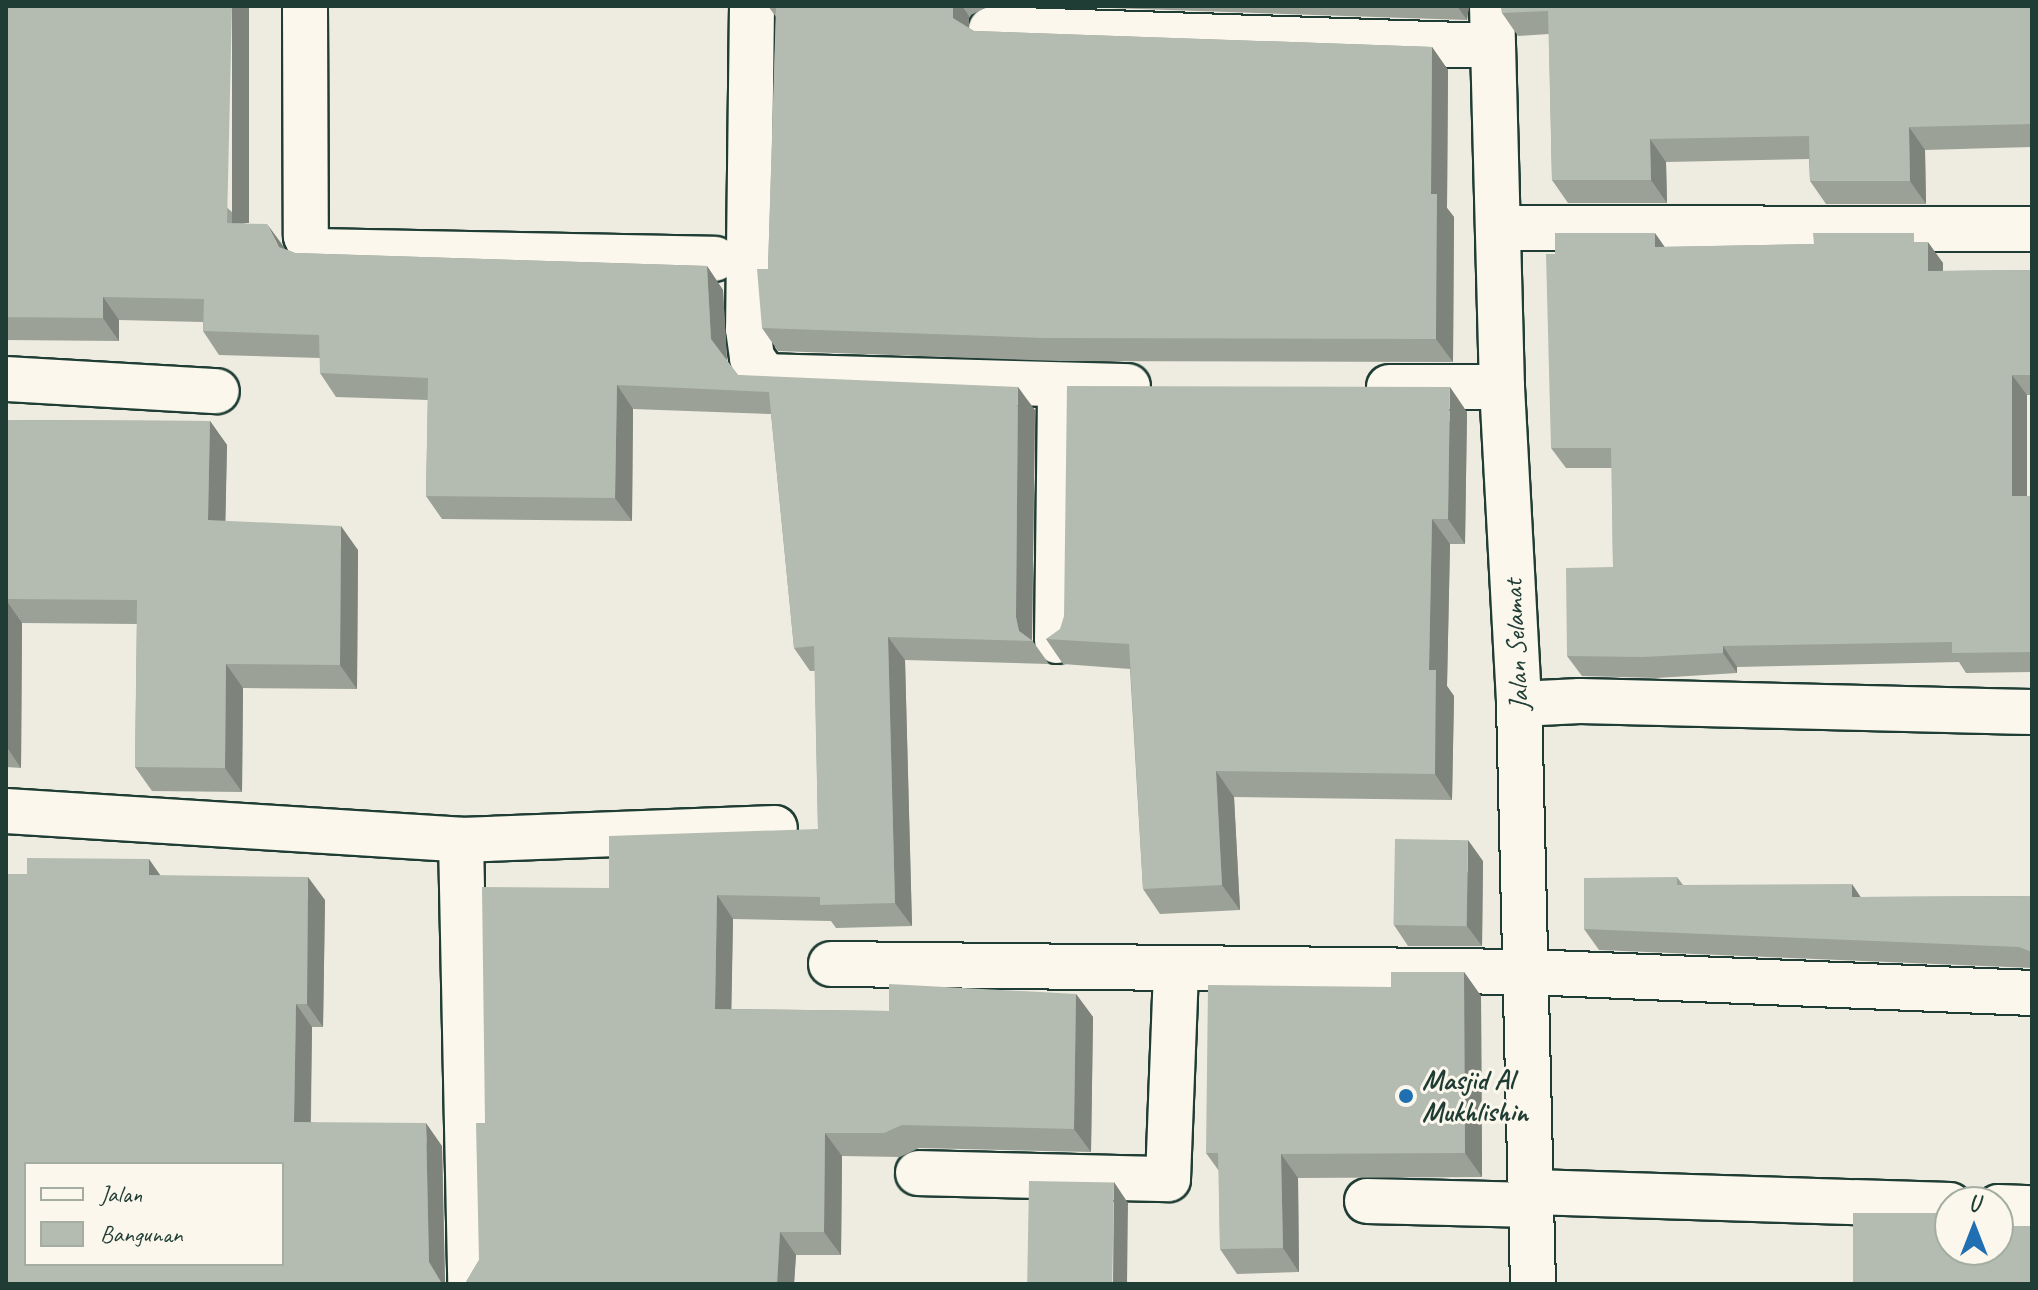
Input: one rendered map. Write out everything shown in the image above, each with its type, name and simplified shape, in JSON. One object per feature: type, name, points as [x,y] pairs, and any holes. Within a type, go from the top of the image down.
[{"type":"street","points":[[305,6],[306,236],[312,251],[715,259]]},
{"type":"street","points":[[752,6],[748,329],[758,368],[765,376],[1060,386],[1171,386]]},
{"type":"street","points":[[991,29],[1491,26]]},
{"type":"street","name":"Jalan Selamat","points":[[1491,26],[1501,228],[1502,387],[1519,704],[1533,1284]]},
{"type":"street","points":[[1501,228],[2032,229]]},
{"type":"street","points":[[6,379],[217,391]]},
{"type":"street","points":[[1057,641],[1060,386]]},
{"type":"street","points":[[1344,387],[1502,387]]},
{"type":"street","points":[[1519,704],[1580,701],[2032,712]]},
{"type":"street","points":[[6,811],[461,840],[775,828]]},
{"type":"street","points":[[461,840],[470,1284]]},
{"type":"street","points":[[831,964],[1527,972],[2032,993]]},
{"type":"street","points":[[918,1173],[1168,1179],[1176,970]]},
{"type":"street","points":[[1367,1201],[1533,1198],[1934,1205]]},
{"type":"building","points":[[6,6],[232,6],[227,223],[267,224],[279,247],[295,253],[707,266],[711,339],[738,375],[1018,387],[1016,617],[1019,631],[1033,641],[888,637],[895,903],[820,905],[820,897],[717,895],[715,1009],[889,1011],[889,984],[1076,994],[1074,1129],[902,1125],[884,1133],[825,1133],[824,1232],[780,1232],[777,1284],[6,1284],[6,874],[27,874],[27,858],[149,859],[149,875],[308,877],[307,1004],[296,1004],[294,1122],[426,1123],[429,1262],[441,1282],[466,1282],[479,1260],[476,1123],[485,1123],[482,887],[609,888],[609,836],[818,829],[814,646],[794,648],[769,392],[617,385],[615,498],[426,496],[428,378],[320,373],[319,335],[203,331],[204,299],[103,297],[103,318],[6,317]]},
{"type":"building","points":[[776,6],[953,6],[953,18],[974,31],[1432,47],[1431,194],[1437,194],[1436,339],[1044,338],[762,328],[757,269],[768,269]]},
{"type":"building","points":[[1501,6],[2032,6],[2032,124],[1909,127],[1910,181],[1810,181],[1809,136],[1650,139],[1651,180],[1552,180],[1548,11],[1502,13]]},
{"type":"building","points":[[1555,233],[1655,233],[1655,247],[1814,244],[1813,233],[1914,233],[1914,242],[1928,242],[1928,271],[2032,270],[2032,375],[2012,375],[2012,496],[2032,496],[2032,652],[1952,653],[1952,642],[1723,646],[1723,653],[1642,657],[1567,656],[1566,568],[1613,567],[1611,448],[1551,448],[1546,254],[1555,254]]},
{"type":"building","points":[[1067,386],[1450,387],[1448,519],[1432,519],[1429,670],[1436,670],[1435,774],[1216,771],[1222,885],[1143,889],[1129,644],[1046,639],[1060,629],[1064,616]]},
{"type":"building","points":[[6,420],[210,421],[208,520],[341,526],[340,665],[226,664],[225,768],[135,767],[137,600],[6,599]]},
{"type":"building","points":[[1395,839],[1468,840],[1466,926],[1393,925]]},
{"type":"building","points":[[1677,877],[1677,885],[1852,884],[1852,897],[2032,896],[2032,952],[2019,947],[1584,929],[1584,878]]},
{"type":"building","points":[[1391,972],[1464,972],[1465,1153],[1281,1154],[1283,1248],[1220,1249],[1218,1153],[1206,1153],[1208,985],[1391,987]]},
{"type":"building","points":[[1029,1181],[1114,1182],[1112,1284],[1027,1284]]},
{"type":"building","points":[[1853,1213],[1934,1213],[1934,1266],[2014,1266],[2014,1226],[2032,1226],[2032,1284],[1853,1284]]},
{"type":"place","name":"Masjid Al Mukhlishin","points":[[1406,1096]]}]
